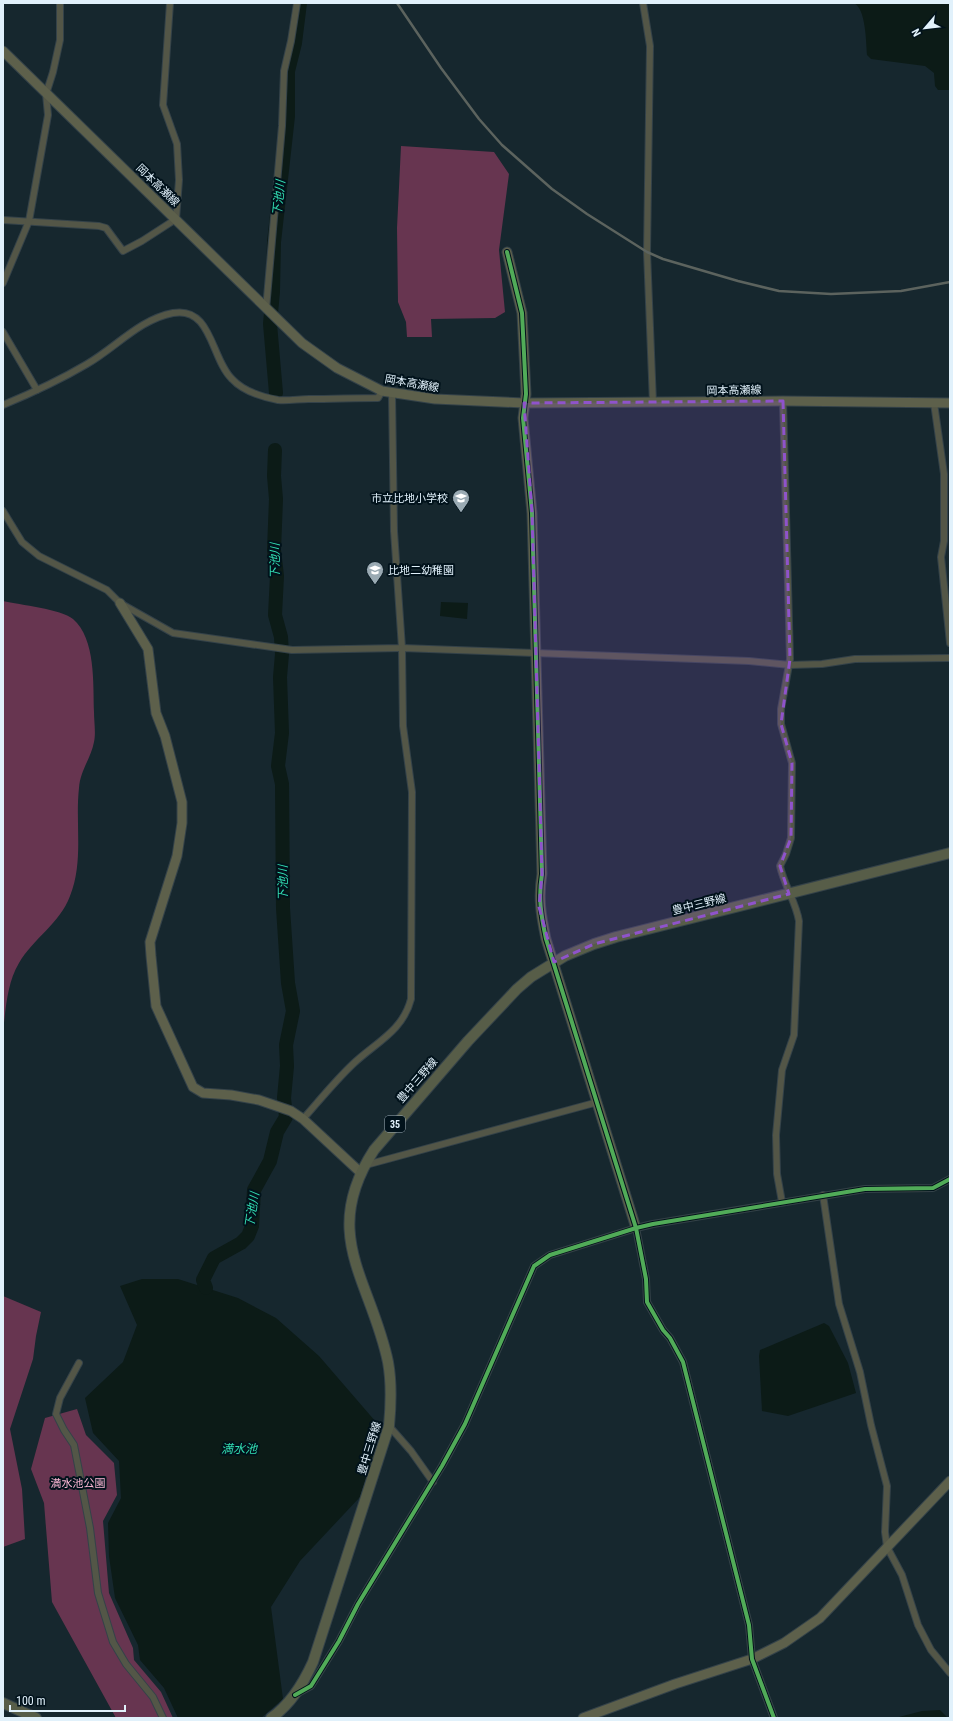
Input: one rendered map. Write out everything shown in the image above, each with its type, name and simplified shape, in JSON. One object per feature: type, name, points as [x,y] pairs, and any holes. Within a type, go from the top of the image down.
[{"type":"main road","name":"豊中三野線","points":[[271,1718],[295,1695],[313,1662],[389,1426],[391,1392],[388,1362],[353,1256],[349,1233],[351,1202],[362,1169],[390,1130],[502,1004],[531,977],[554,962],[594,944],[616,937],[950,853]]},
{"type":"main road","points":[[3,1703],[36,1718]]},
{"type":"street","points":[[3,283],[29,221],[48,115],[46,94],[53,72],[60,40],[60,3]]},
{"type":"street","points":[[3,220],[99,226],[106,228],[123,251],[176,219],[179,180],[178,144],[163,105],[170,3]]},
{"type":"street","points":[[266,309],[282,126],[284,70],[292,41],[297,3]]},
{"type":"street","points":[[643,3],[650,46],[648,252],[653,403]]},
{"type":"street","name":"岡本高瀬線","points":[[3,51],[302,343],[337,368],[382,391],[460,402],[653,403],[783,401],[950,403]]},
{"type":"street","points":[[507,252],[522,313],[526,394],[522,418],[532,514],[542,874],[539,888],[539,907],[546,939],[636,1228],[646,1279],[647,1302],[663,1330],[670,1338],[683,1362],[690,1385],[749,1625],[752,1659],[774,1718]]},
{"type":"street","points":[[3,405],[37,390],[88,364],[153,319],[173,313],[186,313],[200,321],[207,329],[220,364],[232,380],[246,390],[279,400],[378,398],[382,391]]},
{"type":"street","points":[[3,332],[37,390]]},
{"type":"street","points":[[303,1119],[353,1064],[403,1020],[411,999],[412,792],[403,726],[402,648],[394,531],[392,393]]},
{"type":"street","points":[[782,1202],[777,1174],[776,1135],[782,1070],[794,1035],[798,921],[797,910],[782,878],[780,866],[791,838],[792,763],[781,724],[781,709],[790,665],[783,401]]},
{"type":"street","points":[[934,403],[944,474],[944,541],[941,557],[950,643]]},
{"type":"street","points":[[3,511],[22,542],[39,556],[107,590],[120,603],[148,649],[156,713],[165,736],[182,802],[182,823],[177,856],[150,942],[156,1006],[193,1087],[203,1093],[231,1095],[259,1100],[291,1111],[303,1119],[362,1169],[598,1102]]},
{"type":"street","points":[[120,603],[173,633],[184,636],[292,650],[402,648],[749,661],[790,665],[822,664],[855,659],[950,658]]},
{"type":"street","points":[[295,1695],[311,1686],[339,1641],[358,1604],[433,1482],[465,1424],[534,1266],[550,1255],[636,1228],[864,1189],[933,1188],[950,1179]]},
{"type":"street","points":[[823,1195],[839,1304],[860,1372],[871,1425],[887,1486],[885,1532],[887,1547],[902,1575],[918,1625],[931,1650],[950,1673]]},
{"type":"street","points":[[79,1363],[60,1398],[56,1414],[74,1445],[89,1521],[98,1593],[111,1636],[126,1664],[153,1697],[163,1718]]},
{"type":"street","points":[[389,1426],[411,1451],[433,1482]]},
{"type":"street","points":[[583,1718],[675,1684],[752,1659],[784,1643],[820,1618],[950,1481]]},
{"type":"highlighted area","points":[[783,401],[790,659],[781,724],[792,763],[791,838],[780,866],[789,894],[594,944],[554,962],[539,907],[542,874],[532,513],[524,403]]},
{"type":"green space","points":[[401,146],[494,152],[509,174],[499,250],[505,312],[495,318],[431,319],[432,337],[407,337],[406,322],[398,302],[397,228]]},
{"type":"green space","points":[[3,601],[59,613],[73,619],[80,628],[86,638],[92,662],[95,738],[93,748],[83,770],[80,782],[78,802],[77,869],[70,896],[66,906],[53,923],[31,946],[15,971],[9,987],[3,1031]]},
{"type":"green space","points":[[3,1296],[41,1312],[33,1359],[10,1429],[22,1489],[25,1539],[3,1547]]},
{"type":"green space","name":"満水池公園","points":[[77,1409],[86,1435],[114,1463],[117,1495],[103,1521],[109,1593],[133,1648],[134,1660],[161,1692],[173,1718],[116,1718],[52,1602],[44,1503],[31,1469],[45,1418]]},
{"type":"water","points":[[854,3],[950,3],[950,90],[938,90],[935,86],[934,73],[925,66],[871,59],[867,55],[866,34],[861,12],[858,6]]},
{"type":"water","points":[[441,602],[468,603],[467,619],[440,616]]},
{"type":"water","name":"満水池","points":[[142,1279],[178,1279],[238,1298],[276,1318],[319,1356],[382,1429],[360,1497],[300,1561],[271,1607],[283,1699],[261,1718],[178,1718],[164,1688],[140,1660],[138,1645],[115,1598],[109,1556],[108,1523],[121,1498],[119,1461],[93,1433],[85,1398],[123,1362],[137,1325],[120,1286]]},
{"type":"water","points":[[824,1323],[829,1326],[848,1363],[856,1393],[788,1416],[762,1411],[760,1350]]},
{"type":"water","points":[[940,1710],[948,1718],[895,1718],[922,1711]]},
{"type":"waterway","name":"下池川","points":[[276,393],[270,324],[273,291],[274,242],[288,116],[288,71],[295,43],[300,3]]},
{"type":"waterway","name":"下池川","points":[[206,1288],[203,1280],[214,1258],[241,1243],[248,1236],[252,1226],[254,1190],[270,1161],[277,1132],[286,1117],[284,1098],[287,1066],[286,1045],[293,1011],[288,983],[283,908],[282,784],[278,766],[282,733],[280,677],[282,654],[281,637],[275,615],[277,576],[274,550],[276,499],[274,476],[275,450]]},
{"type":"railway","points":[[397,3],[441,68],[479,119],[502,145],[552,189],[587,214],[647,252],[663,259],[738,281],[779,291],[831,294],[901,291],[950,282]]},
{"type":"cycle path","points":[[507,252],[522,313],[526,394],[523,418],[532,513],[542,874],[540,899],[546,939],[636,1228],[646,1279],[647,1302],[663,1330],[670,1338],[683,1362],[749,1625],[752,1659],[774,1718]]},
{"type":"cycle path","points":[[295,1695],[311,1686],[339,1641],[358,1604],[442,1466],[465,1424],[534,1266],[550,1255],[653,1224],[865,1189],[933,1188],[950,1179]]},
{"type":"place","name":"市立比地小学校","points":[[461,513]]},
{"type":"place","name":"比地二幼稚園","points":[[375,585]]}]
